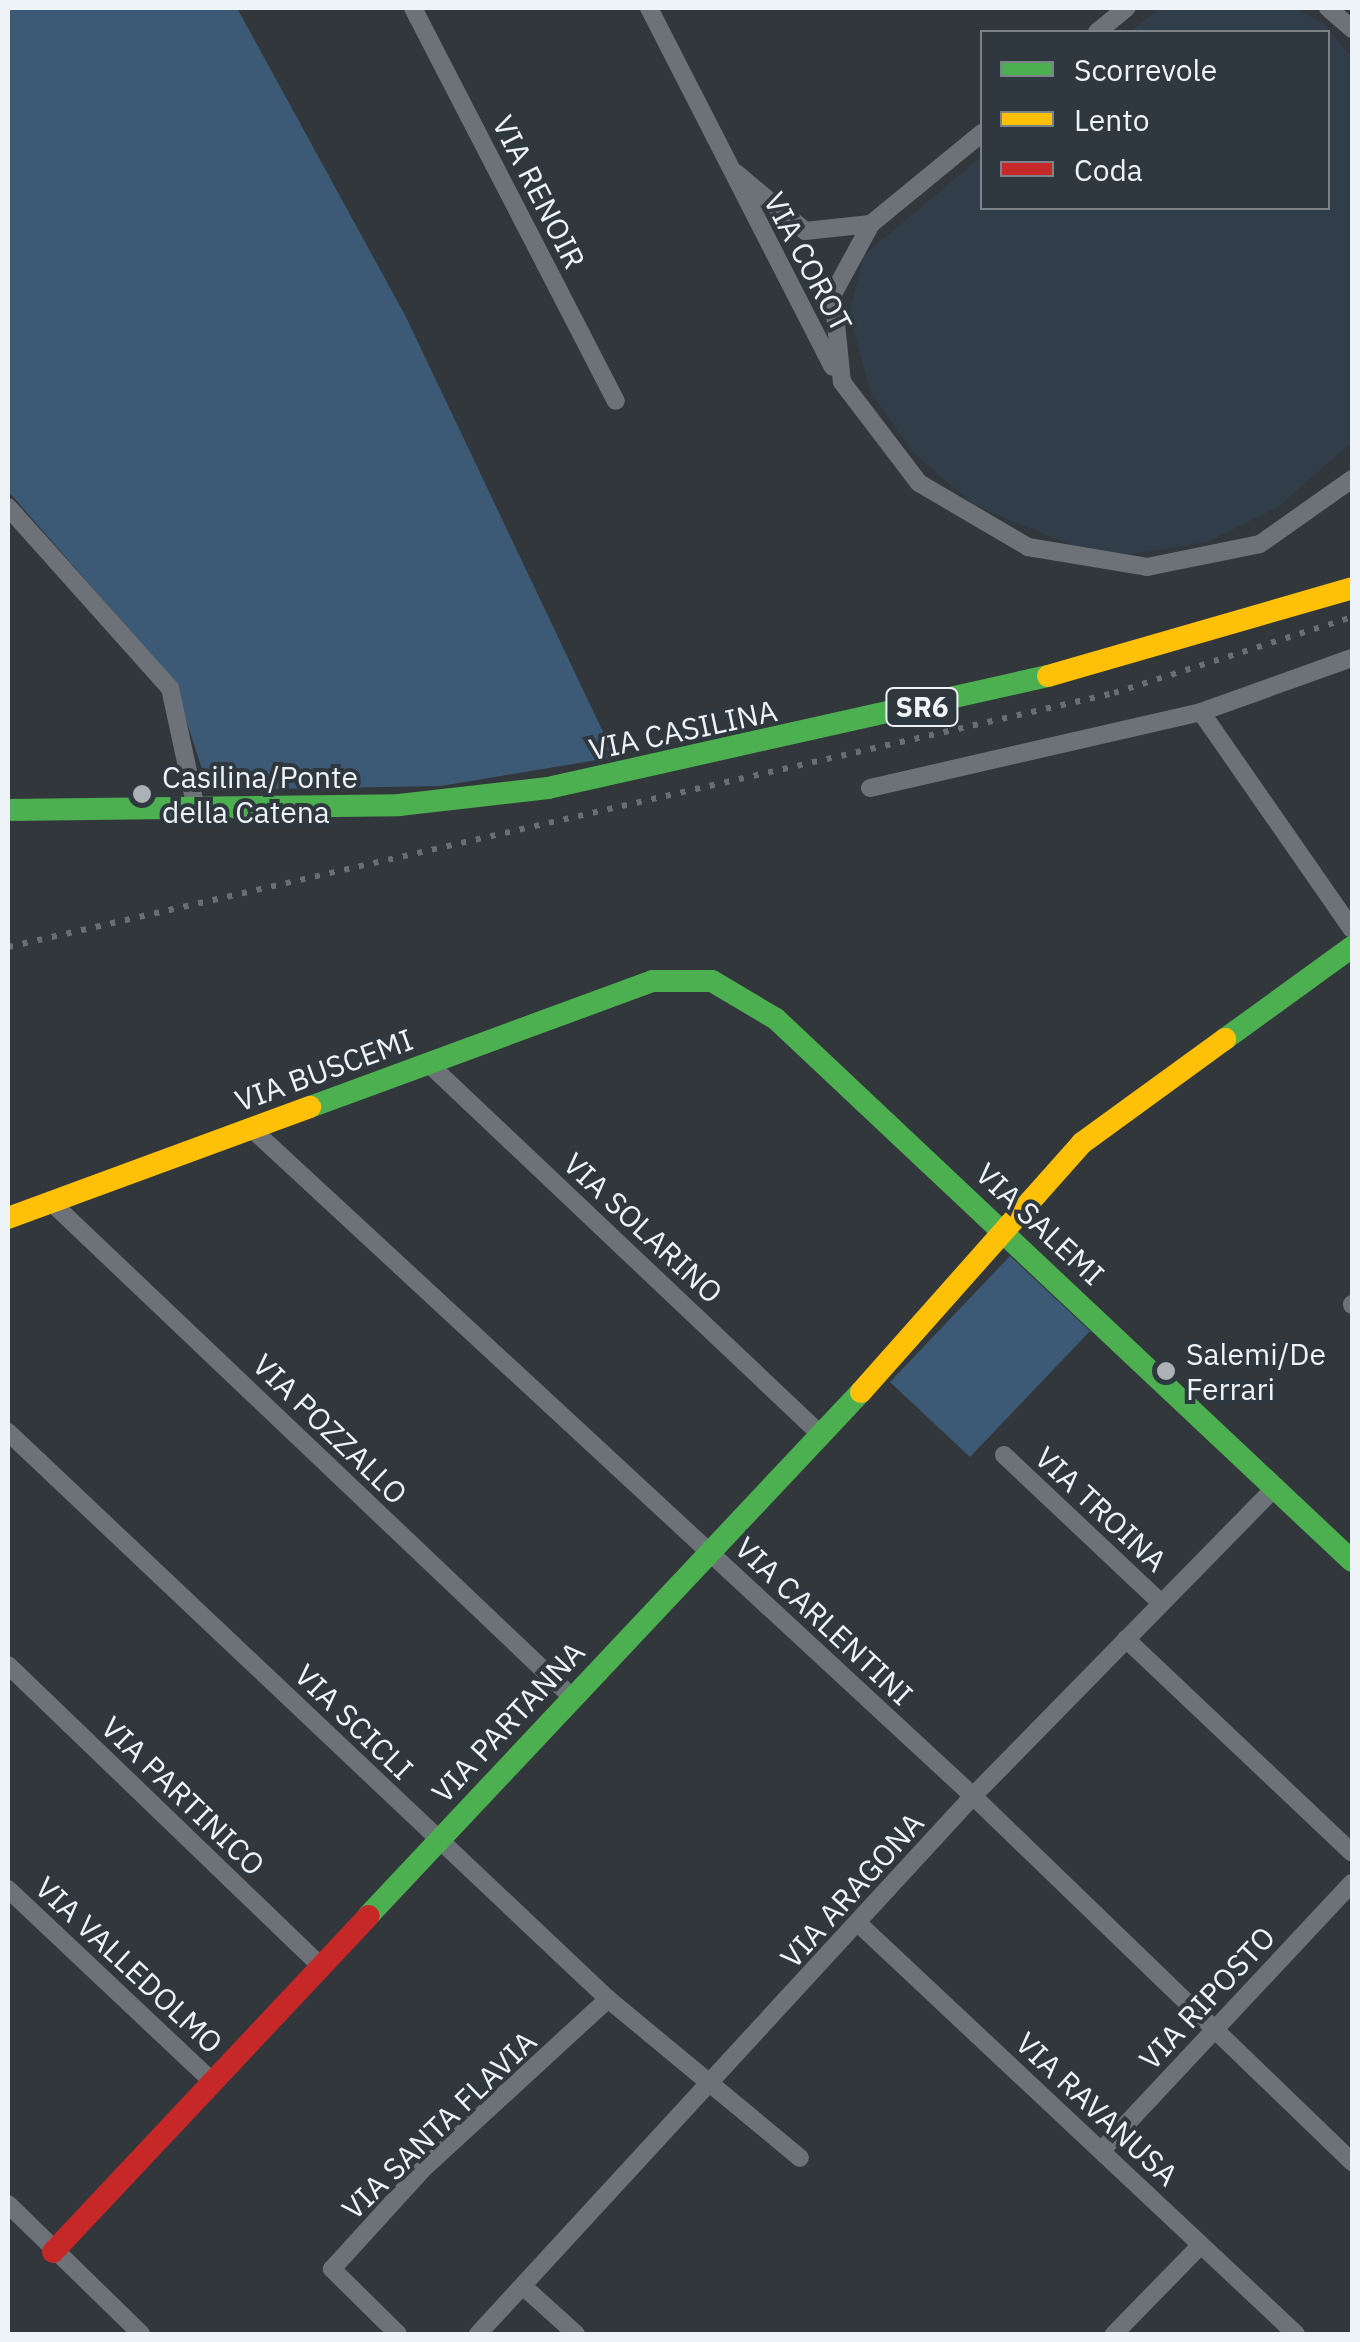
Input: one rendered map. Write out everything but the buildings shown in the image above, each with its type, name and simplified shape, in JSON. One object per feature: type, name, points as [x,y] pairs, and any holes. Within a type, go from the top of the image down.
[{"type":"street","name":"VIA RENOIR","points":[[413,8],[616,401]]},
{"type":"street","name":"VIA COROT","points":[[649,8],[842,382],[886,448],[936,497],[1014,542],[1084,563],[1160,567],[1231,554],[1306,518],[1352,478]]},
{"type":"street","points":[[1099,30],[1119,10]]},
{"type":"street","points":[[1335,10],[1352,29]]},
{"type":"street","points":[[842,382],[833,294],[871,224],[980,135]]},
{"type":"street","name":"VIA COROT","points":[[728,166],[805,231],[871,224]]},
{"type":"street","points":[[8,507],[170,688],[196,808]]},
{"type":"street","name":"VIA CASILINA","points":[[8,810],[430,803],[584,781],[1125,659],[1352,588]]},
{"type":"street","points":[[870,788],[1201,712],[1352,658]]},
{"type":"street","points":[[1201,712],[1352,928]]},
{"type":"street","name":"VIA PARTANNA","points":[[52,2252],[1009,1235],[1116,1113],[1352,947]]},
{"type":"street","name":"VIA SALEMI","points":[[661,979],[704,980],[752,1000],[1009,1235],[1352,1561]]},
{"type":"street","name":"VIA BUSCEMI","points":[[8,1218],[661,979]]},
{"type":"street","name":"VIA SOLARINO","points":[[428,1063],[819,1433]]},
{"type":"street","name":"VIA CARLENTINI","points":[[252,1129],[974,1796],[1352,2162]]},
{"type":"street","name":"VIA POZZALLO","points":[[50,1200],[573,1698]]},
{"type":"street","name":"VIA SCICLI","points":[[8,1432],[608,1999],[800,2158]]},
{"type":"street","name":"VIA TROINA","points":[[1004,1455],[1161,1603]]},
{"type":"street","name":"VIA ARAGONA","points":[[478,2334],[711,2087],[974,1796],[1274,1489]]},
{"type":"street","points":[[1126,1639],[1352,1854]]},
{"type":"street","name":"VIA PARTINICO","points":[[8,1665],[321,1966]]},
{"type":"street","name":"VIA RIPOSTO","points":[[1102,2150],[1352,1883]]},
{"type":"street","name":"VIA VALLEDOLMO","points":[[8,1889],[212,2081]]},
{"type":"street","name":"VIA RAVANUSA","points":[[859,1924],[1296,2334]]},
{"type":"street","name":"VIA SANTA FLAVIA","points":[[398,2334],[332,2268],[422,2170],[608,1999]]},
{"type":"street","points":[[8,2204],[52,2252],[141,2334]]},
{"type":"street","points":[[1114,2334],[1201,2245]]},
{"type":"street","points":[[524,2287],[576,2334]]},
{"type":"shaded area","points":[[8,8],[237,8],[406,317],[615,757],[441,786],[209,790],[173,680],[8,491]]},
{"type":"shaded area","points":[[1160,8],[1294,8],[1329,30],[1132,30]]},
{"type":"shaded area","points":[[1330,31],[1352,58],[1352,442],[1278,507],[1207,542],[1131,554],[1071,545],[974,505],[915,454],[871,393],[849,315],[863,256],[980,158],[980,210],[1330,210]]},
{"type":"shaded area","points":[[1010,1256],[1090,1331],[970,1457],[890,1382]]},
{"type":"railway","points":[[8,947],[1114,693],[1352,617]]},
{"type":"traffic: fast","points":[[8,810],[399,805],[548,788],[1048,676]]},
{"type":"traffic: fast","points":[[1225,1039],[1352,947]]},
{"type":"traffic: fast","points":[[310,1107],[653,981],[712,981],[776,1019],[1352,1561]]},
{"type":"traffic: fast","points":[[368,1916],[861,1392]]},
{"type":"traffic: slow","points":[[1048,676],[1352,588]]},
{"type":"traffic: slow","points":[[861,1392],[1082,1143],[1225,1039]]},
{"type":"traffic: slow","points":[[8,1218],[310,1107]]},
{"type":"traffic: jam","points":[[53,2252],[368,1916]]},
{"type":"place","name":"Casilina/Ponte della Catena","points":[[142,794]]},
{"type":"place","name":"Salemi/De Ferrari","points":[[1166,1371]]}]
